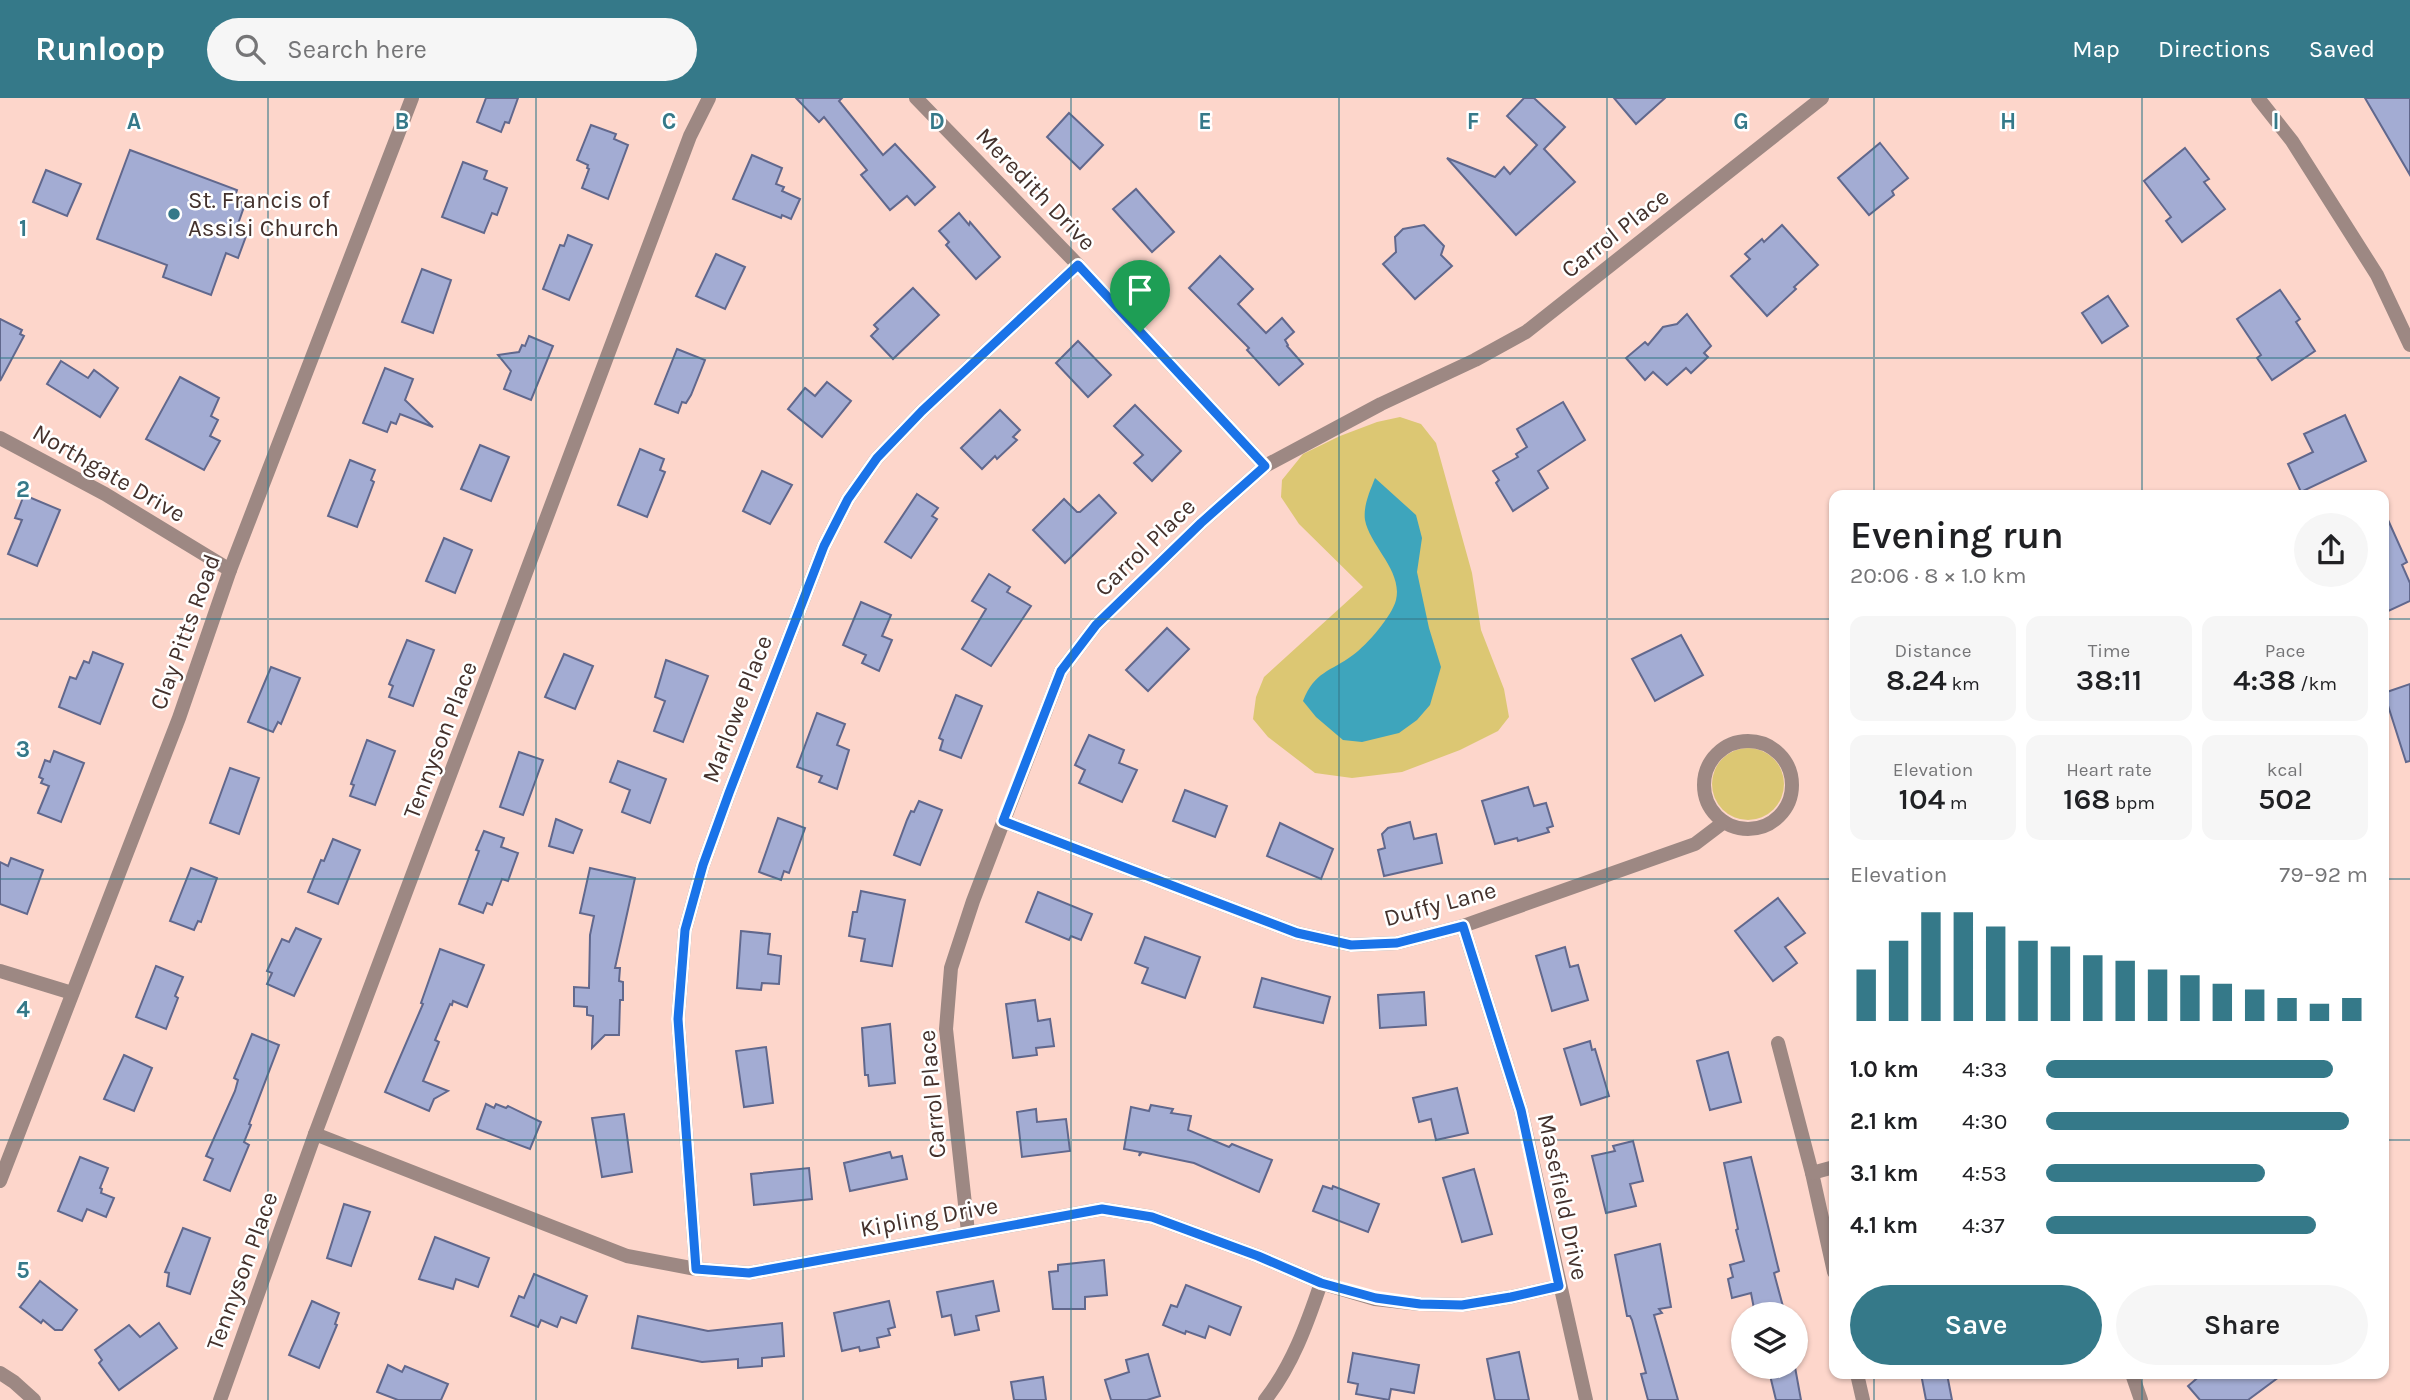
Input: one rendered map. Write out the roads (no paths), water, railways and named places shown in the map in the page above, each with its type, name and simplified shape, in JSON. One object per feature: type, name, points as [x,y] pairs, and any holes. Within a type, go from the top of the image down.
[{"type":"street","name":"Clay Pitts Road","points":[[0,1181],[178,718],[230,570],[412,98]]},
{"type":"street","name":"Tennyson Place","points":[[220,1400],[315,1134],[690,136],[709,98]]},
{"type":"street","name":"Meredith Drive","points":[[916,98],[1078,265],[1265,466]]},
{"type":"street","name":"Carrol Place","points":[[968,1232],[946,1029],[951,968],[973,901],[1061,671],[1096,625],[1201,523],[1265,466],[1381,404],[1475,360],[1526,332],[1822,98]]},
{"type":"street","points":[[2258,98],[2292,141],[2377,275],[2410,345]]},
{"type":"street","name":"Marlowe Place","points":[[696,1269],[678,1019],[685,930],[703,865],[729,793],[824,546],[848,499],[877,458],[922,411],[1078,265]]},
{"type":"street","name":"Northgate Drive","points":[[0,438],[105,494],[230,570]]},
{"type":"street","points":[[1756,742],[1775,750],[1785,761],[1791,774],[1792,789],[1788,804],[1779,816],[1760,827],[1738,827],[1724,822],[1707,800],[1705,779],[1712,759],[1722,749],[1735,743],[1756,742]]},
{"type":"street","name":"Duffy Lane","points":[[1003,821],[1297,933],[1351,945],[1397,943],[1463,926],[1695,844],[1724,822]]},
{"type":"street","name":"Masefield Drive","points":[[1463,926],[1521,1110],[1586,1400]]},
{"type":"street","points":[[0,971],[72,993]]},
{"type":"street","points":[[1778,1043],[1829,1250]]},
{"type":"street","name":"Kipling Drive","points":[[315,1134],[627,1256],[696,1269],[749,1273],[1102,1209],[1152,1217],[1258,1256],[1321,1283],[1376,1298],[1420,1304],[1462,1305],[1559,1286]]},
{"type":"street","points":[[1812,1173],[1829,1168]]},
{"type":"street","points":[[1265,1400],[1279,1383],[1307,1324],[1321,1283]]},
{"type":"street","points":[[0,1373],[34,1400]]},
{"type":"street","points":[[1858,1379],[1863,1400]]},
{"type":"street","points":[[2134,1379],[2141,1400]]},
{"type":"water","points":[[1375,478],[1416,515],[1422,538],[1417,572],[1441,667],[1430,705],[1417,720],[1399,733],[1362,742],[1343,740],[1316,717],[1303,701],[1318,678],[1359,650],[1394,607],[1397,589],[1395,579],[1365,520],[1366,504]]},
{"type":"place","name":"St. Francis of Assisi Church","points":[[174,214]]}]
